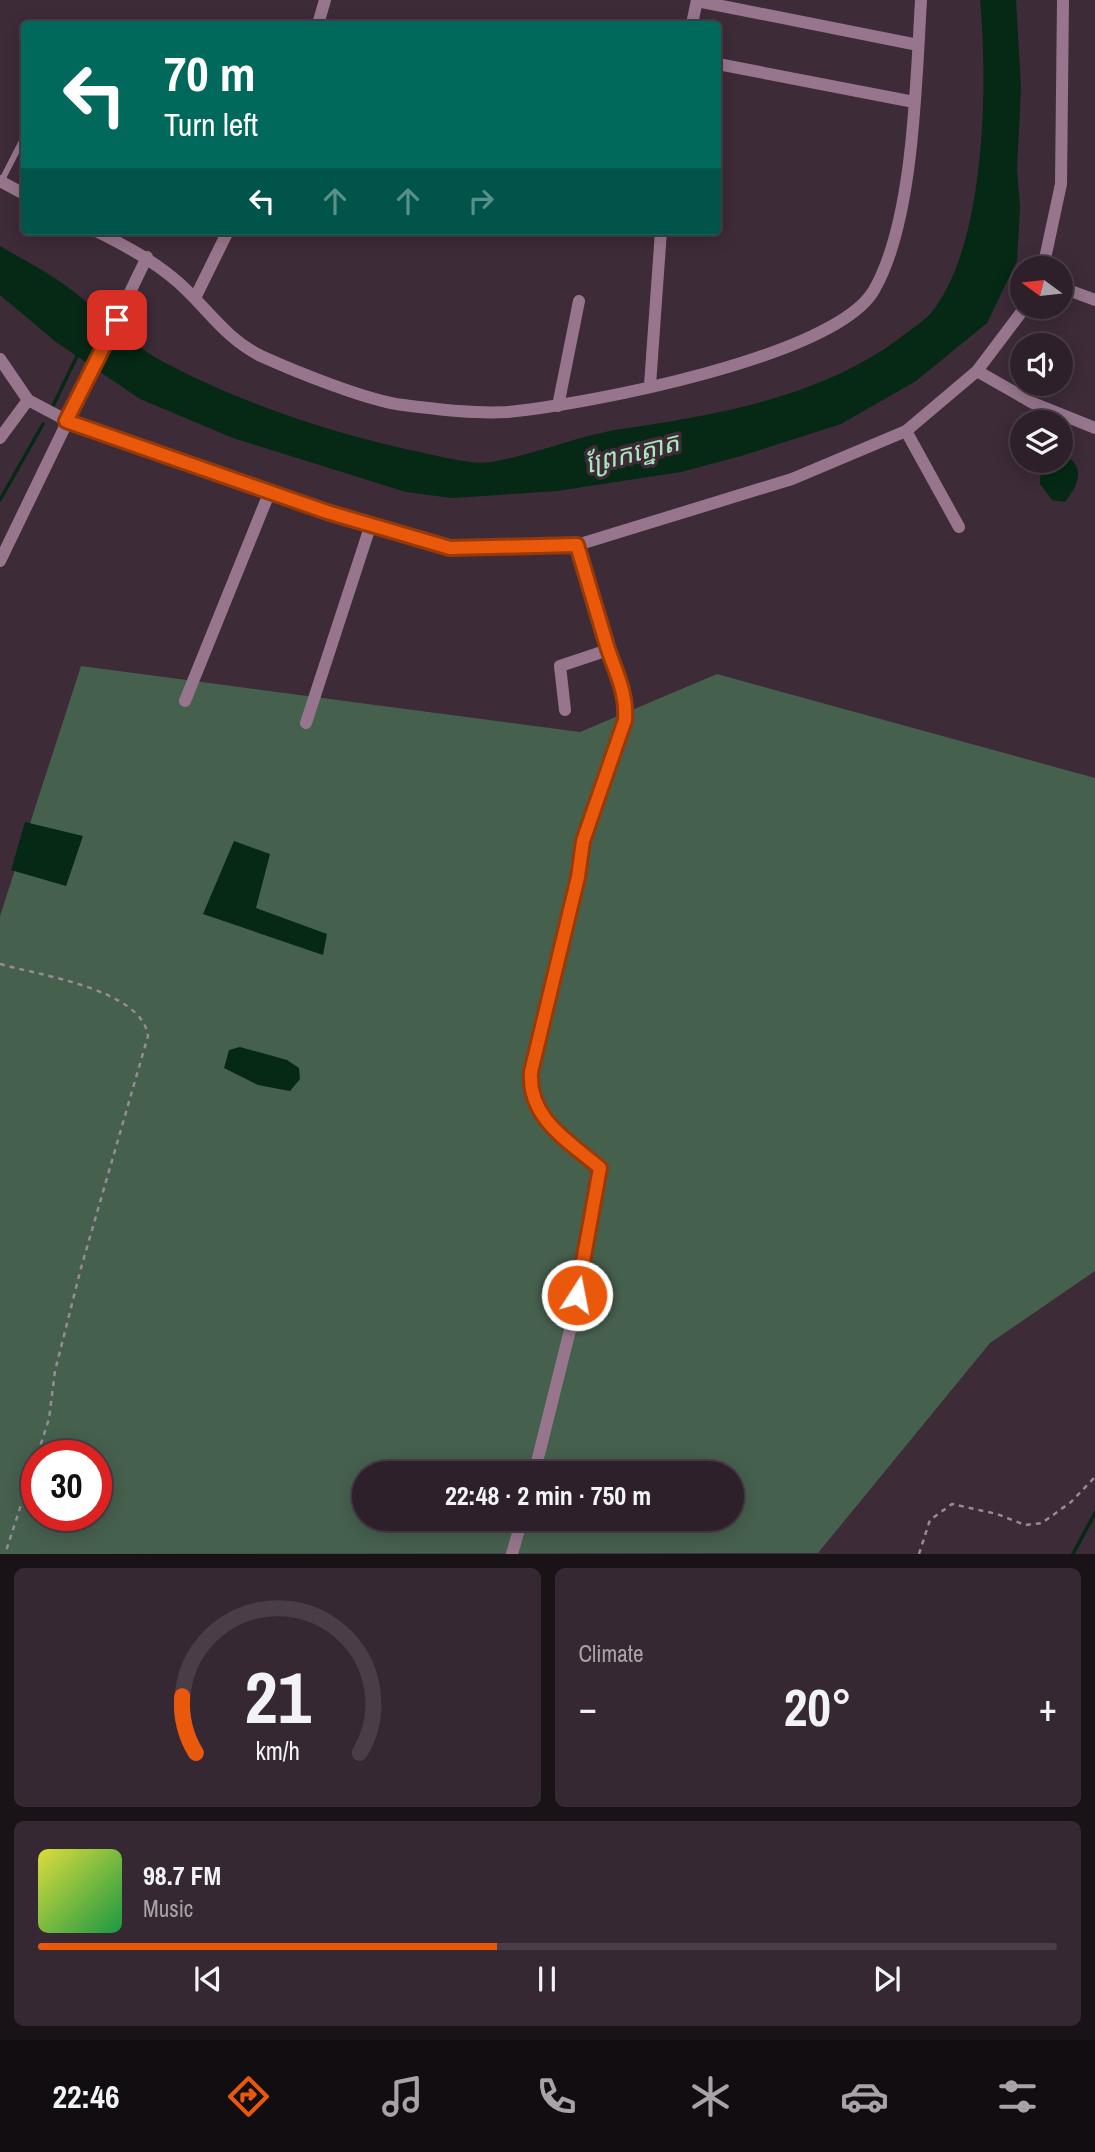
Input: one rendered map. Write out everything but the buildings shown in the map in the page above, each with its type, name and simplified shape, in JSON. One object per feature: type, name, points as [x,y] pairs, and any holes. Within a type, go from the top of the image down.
[{"type":"street","points":[[319,21],[325,0]]},
{"type":"street","points":[[693,21],[697,0],[918,45]]},
{"type":"street","points":[[104,235],[147,257],[195,298],[226,334],[260,355],[399,405],[503,412],[558,406],[711,372],[796,346],[848,317],[873,292],[891,254],[906,179],[921,0]]},
{"type":"street","points":[[1045,256],[1061,184],[1063,0]]},
{"type":"street","points":[[721,65],[914,102]]},
{"type":"street","points":[[1,182],[21,192]]},
{"type":"street","points":[[195,298],[226,235]]},
{"type":"street","points":[[650,385],[661,235]]},
{"type":"street","points":[[0,561],[147,257]]},
{"type":"street","points":[[1073,292],[1095,300]]},
{"type":"street","points":[[558,406],[579,301]]},
{"type":"street","points":[[0,359],[28,400],[66,421],[371,524],[450,548],[577,545],[793,479],[906,431],[977,371],[1016,319]]},
{"type":"street","points":[[977,371],[1033,403],[1095,428]]},
{"type":"street","points":[[0,438],[28,400]]},
{"type":"street","points":[[906,431],[959,527]]},
{"type":"street","points":[[185,701],[270,491]]},
{"type":"street","points":[[306,723],[371,524]]},
{"type":"street","points":[[537,1461],[573,1318],[601,1177],[600,1168],[553,1129],[530,1093],[536,1045],[578,877],[583,841],[625,720],[626,703],[621,679],[608,650],[577,545]]},
{"type":"street","points":[[565,710],[560,666],[608,650]]},
{"type":"street","points":[[512,1553],[518,1531]]},
{"type":"lane","points":[[1,182],[21,143]]},
{"type":"path","points":[[0,964],[81,986],[119,1000],[142,1018],[148,1036],[81,1268],[55,1371],[48,1419],[5,1553]]},
{"type":"path","points":[[919,1553],[930,1520],[952,1504],[997,1514],[1025,1525],[1042,1524],[1071,1502],[1095,1477]]},
{"type":"shaded area","points":[[81,666],[580,732],[717,674],[1095,778],[1095,1271],[990,1343],[818,1553],[0,1554],[0,916]]},
{"type":"water","name":"ព្រែកត្នោត","points":[[980,0],[1016,0],[1021,87],[1017,170],[1020,207],[1017,256],[1010,256],[1010,275],[987,323],[916,381],[841,424],[681,472],[557,491],[452,498],[406,492],[233,438],[140,399],[56,342],[0,295],[0,246],[66,285],[147,352],[189,375],[254,403],[322,427],[391,446],[466,462],[483,463],[507,459],[604,432],[695,417],[770,400],[841,373],[874,355],[928,316],[949,284],[963,247],[973,206],[979,163],[983,118]]},
{"type":"water","points":[[1073,461],[1075,463],[1077,482],[1065,502],[1052,500],[1040,484],[1040,473],[1073,473]]},
{"type":"water","points":[[25,822],[83,836],[66,886],[11,870]]},
{"type":"water","points":[[234,841],[270,854],[256,908],[327,934],[323,955],[203,914]]},
{"type":"water","points":[[240,1047],[287,1060],[299,1068],[300,1079],[290,1091],[258,1085],[224,1068],[229,1050]]},
{"type":"waterway","points":[[53,406],[78,354]]},
{"type":"waterway","points":[[0,500],[43,424]]},
{"type":"waterway","points":[[1073,1554],[1095,1513]]},
{"type":"route","points":[[117,320],[66,421],[128,440],[327,512],[450,548],[577,545],[608,650],[621,679],[626,703],[625,720],[583,841],[578,877],[531,1072],[530,1093],[553,1129],[600,1168],[601,1177],[577,1295]]}]
